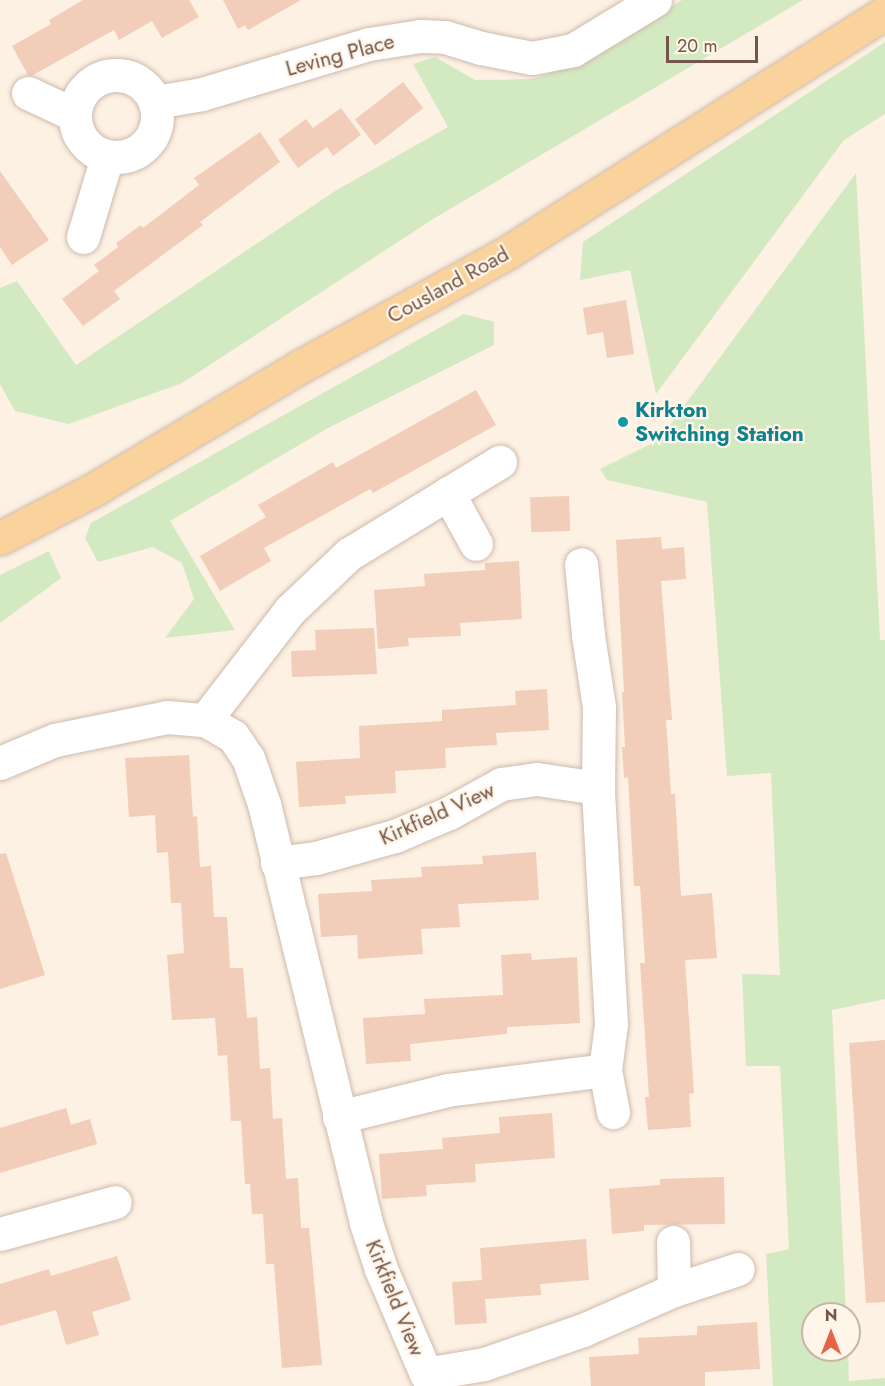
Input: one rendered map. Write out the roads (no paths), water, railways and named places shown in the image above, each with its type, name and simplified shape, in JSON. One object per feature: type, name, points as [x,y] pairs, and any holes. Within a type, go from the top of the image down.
[{"type":"main road","name":"Cousland Road","points":[[0,538],[93,490],[301,366],[508,252],[885,13]]},
{"type":"street","name":"Leving Place","points":[[156,102],[202,94],[369,44],[420,36],[445,37],[481,48],[532,58],[573,50],[655,0]]},
{"type":"street","points":[[110,75],[124,75],[138,80],[149,90],[156,102],[156,127],[151,139],[132,155],[107,157],[94,151],[83,142],[77,129],[75,115],[77,101],[85,89],[96,80],[110,75]]},
{"type":"street","points":[[28,93],[75,115]]},
{"type":"street","points":[[83,237],[107,157]]},
{"type":"street","points":[[206,720],[290,610],[348,554],[500,462]]},
{"type":"street","points":[[448,494],[476,544]]},
{"type":"street","points":[[581,564],[588,636],[599,707],[598,788],[611,1024],[606,1070],[613,1112]]},
{"type":"street","name":"Kirkfield View","points":[[8,759],[55,740],[122,724],[167,717],[206,720],[234,736],[248,758],[264,804],[339,1117],[381,1269],[415,1380],[484,1364],[583,1330],[674,1290],[738,1269]]},
{"type":"street","name":"Kirkfield View","points":[[277,863],[325,856],[395,836],[449,813],[501,784],[537,779],[598,788]]},
{"type":"street","points":[[339,1117],[447,1090],[606,1070]]},
{"type":"street","points":[[0,1233],[115,1202]]},
{"type":"street","points":[[673,1242],[674,1290]]},
{"type":"place","name":"Kirkton Switching Station","points":[[623,422]]}]
